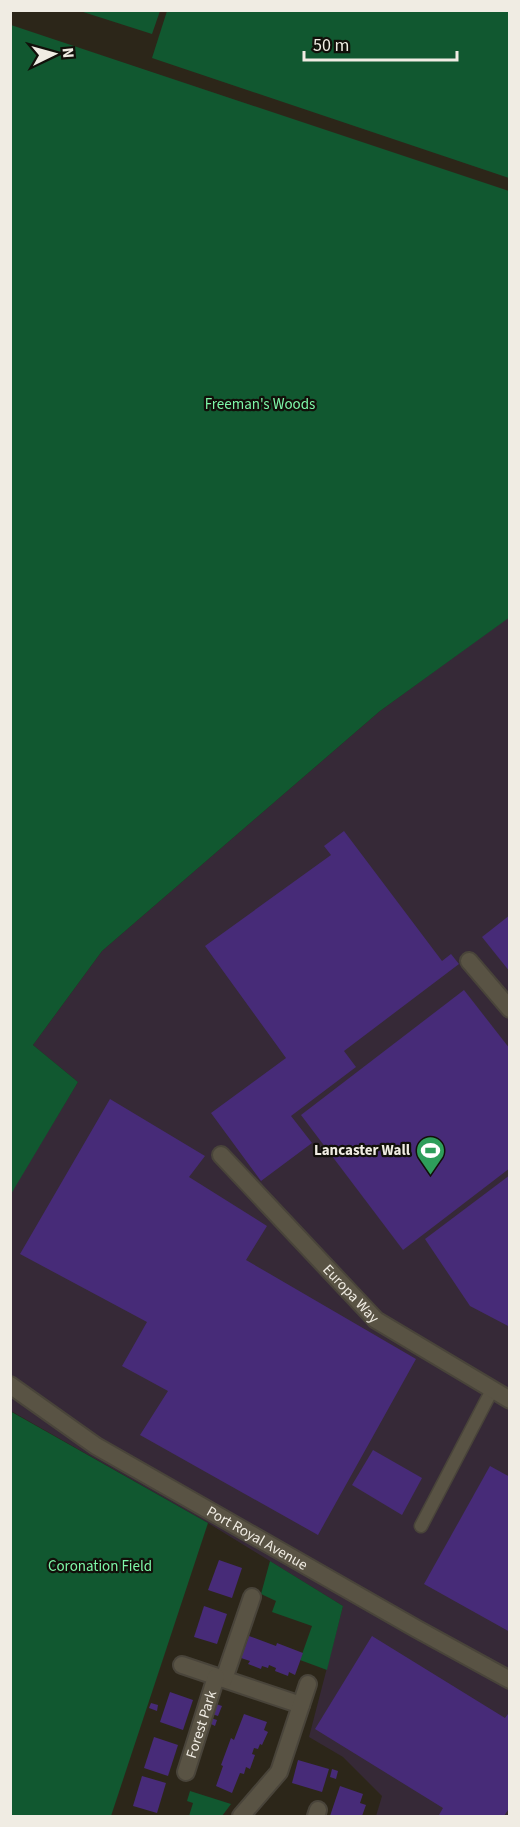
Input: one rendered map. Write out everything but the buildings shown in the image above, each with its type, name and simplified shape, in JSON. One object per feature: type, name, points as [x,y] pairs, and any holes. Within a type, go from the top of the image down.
[{"type":"street","points":[[469,961],[510,1009]]},
{"type":"street","name":"Europa Way","points":[[221,1155],[375,1320],[510,1400]]},
{"type":"street","name":"Port Royal Avenue","points":[[10,1385],[96,1446],[510,1680]]},
{"type":"street","name":"Forest Park","points":[[186,1772],[252,1597]]},
{"type":"street","name":"Forest Park","points":[[182,1665],[301,1705]]},
{"type":"street","points":[[241,1816],[279,1772],[308,1684]]},
{"type":"lane","points":[[421,1526],[492,1390]]},
{"type":"shaded area","points":[[509,617],[509,1816],[376,1816],[382,1796],[343,1757],[309,1737],[343,1606],[208,1523],[11,1411],[10,1194],[78,1082],[33,1045],[102,951],[380,711]]},
{"type":"green space","points":[[80,11],[160,11],[152,34]]},
{"type":"green space","points":[[167,11],[509,11],[509,178],[152,58]]},
{"type":"green space","name":"Freeman's Woods","points":[[11,25],[509,191],[510,617],[380,711],[102,951],[33,1045],[78,1082],[11,1194]]},
{"type":"green space","name":"Coronation Field","points":[[10,1411],[208,1523],[111,1816],[11,1816]]},
{"type":"green space","points":[[270,1561],[343,1606],[327,1670],[300,1660],[312,1626],[272,1612],[276,1601],[261,1594]]},
{"type":"green space","points":[[190,1791],[231,1804],[222,1816],[189,1816],[193,1803],[187,1801]]},
{"type":"place","name":"Lancaster Wall","points":[[431,1176]]}]
